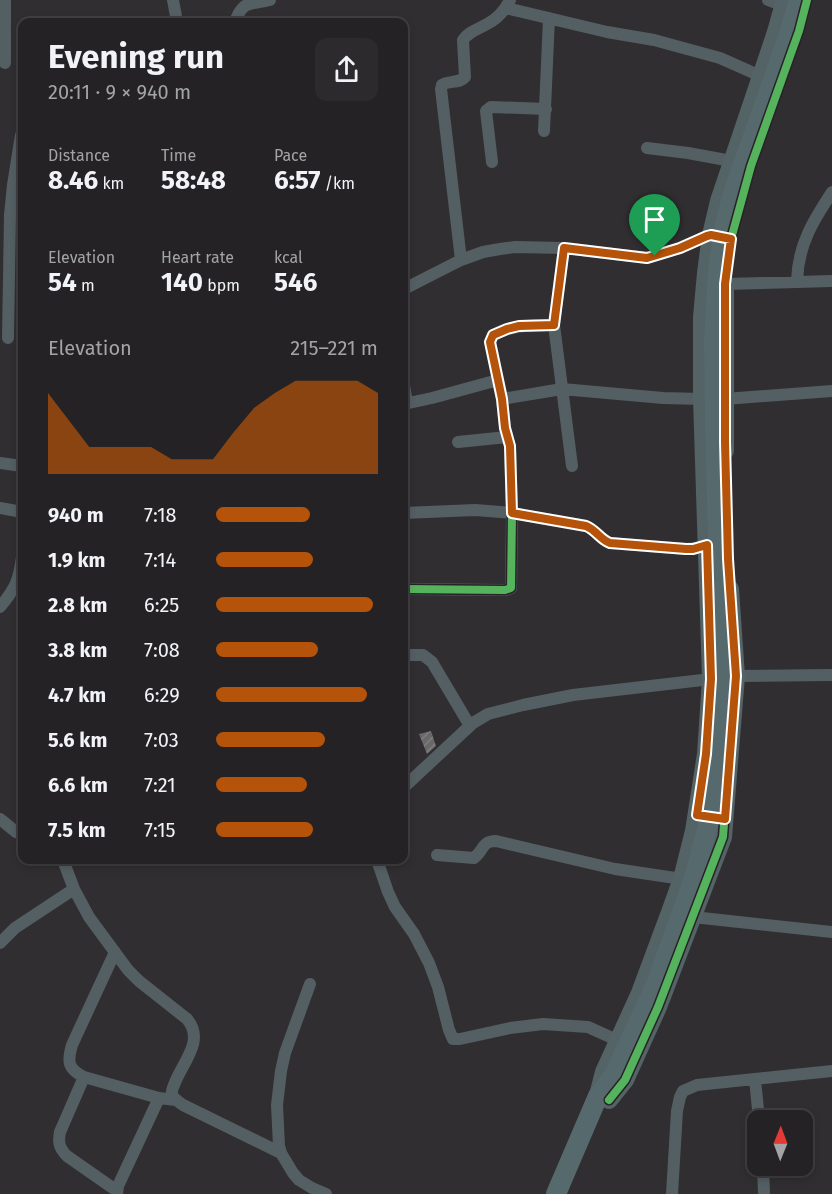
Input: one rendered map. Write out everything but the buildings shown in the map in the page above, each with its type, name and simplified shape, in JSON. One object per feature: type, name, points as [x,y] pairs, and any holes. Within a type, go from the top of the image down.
[{"type":"main road","points":[[568,1194],[604,1098],[668,952],[694,878],[708,825],[725,683],[714,428],[714,338],[718,269],[726,219],[734,190],[788,37],[791,3]]},
{"type":"main road","points":[[556,1194],[604,1098]]},
{"type":"street","points":[[5,0],[5,63]]},
{"type":"street","points":[[173,0],[176,18]]},
{"type":"street","points":[[236,18],[244,5],[270,0]]},
{"type":"street","points":[[604,1098],[604,1072],[639,993],[681,879],[697,815],[706,754],[711,679],[702,399],[702,317],[711,235],[732,160],[761,76],[791,3]]},
{"type":"street","points":[[604,1098],[625,1080],[658,1007],[723,837],[736,676],[728,559],[725,284],[731,239],[750,166],[780,86],[791,3]]},
{"type":"street","points":[[461,260],[441,89],[446,82],[459,81],[465,76],[463,40],[466,35],[490,23],[508,4],[549,18],[607,32],[654,40],[720,58],[780,86]]},
{"type":"street","points":[[544,131],[549,18]]},
{"type":"street","points":[[492,162],[486,111],[488,108],[546,109]]},
{"type":"street","points":[[647,148],[732,160],[750,166]]},
{"type":"street","points":[[4,339],[10,215],[18,154]]},
{"type":"street","points":[[797,281],[800,251],[816,216],[832,192]]},
{"type":"street","points":[[408,287],[461,260],[500,249],[564,248],[647,258],[711,235],[731,239]]},
{"type":"street","points":[[564,248],[554,325],[572,466]]},
{"type":"street","points":[[725,284],[832,281]]},
{"type":"street","points":[[408,589],[505,590],[511,588],[511,462],[502,399],[490,346],[491,339],[498,332],[519,326],[554,325]]},
{"type":"street","points":[[408,403],[498,380]]},
{"type":"street","points":[[502,399],[562,389],[702,399]]},
{"type":"street","points":[[725,399],[832,391]]},
{"type":"street","points":[[458,442],[507,437]]},
{"type":"street","points":[[0,463],[18,465]]},
{"type":"street","points":[[0,508],[18,511]]},
{"type":"street","points":[[408,513],[475,510],[512,513],[586,526],[595,530],[610,543],[686,549],[707,545]]},
{"type":"street","points":[[0,607],[5,595],[18,577]]},
{"type":"street","points":[[408,655],[420,654],[429,658],[470,726]]},
{"type":"street","points":[[736,676],[832,675]]},
{"type":"street","points":[[408,783],[480,718],[501,710],[610,690],[711,679]]},
{"type":"street","points":[[697,815],[725,819]]},
{"type":"street","points":[[0,819],[18,833]]},
{"type":"street","points":[[437,855],[474,858],[485,844],[496,841],[615,869],[681,879]]},
{"type":"street","points":[[65,864],[74,889],[89,917],[133,976],[192,1025],[195,1035],[194,1043],[176,1078],[172,1095],[183,1105],[281,1153]]},
{"type":"street","points":[[378,864],[395,907],[414,934],[429,963],[453,1039],[543,1024],[588,1027],[618,1041]]},
{"type":"street","points":[[0,942],[15,928],[74,889]]},
{"type":"street","points":[[693,917],[832,932]]},
{"type":"street","points":[[115,951],[69,1056],[70,1064],[75,1072],[84,1077],[159,1098],[176,1100]]},
{"type":"street","points":[[310,984],[285,1053],[281,1071],[277,1105],[279,1146],[292,1173],[299,1180],[326,1194]]},
{"type":"street","points":[[672,1194],[677,1112],[683,1091],[697,1085],[832,1071]]},
{"type":"street","points":[[84,1077],[60,1132],[61,1150],[117,1192],[159,1098]]},
{"type":"street","points":[[755,1079],[758,1110]]},
{"type":"street","points":[[763,1176],[764,1194]]},
{"type":"cycle path","points":[[609,1100],[625,1080],[658,1007],[723,837],[736,676],[728,559],[725,284],[731,239],[751,166],[799,31],[807,0]]},
{"type":"cycle path","points":[[408,589],[505,590],[511,588],[510,446],[490,342],[493,335],[507,329],[554,325]]},
{"type":"route","points":[[711,235],[731,239],[725,284],[725,442],[728,559],[736,676],[725,819],[697,815],[706,754],[711,679],[707,545],[686,549],[610,543],[595,530],[586,526],[512,513],[510,446],[490,346],[493,335],[507,329],[519,326],[554,325],[564,248],[640,258],[655,256],[711,235]]}]
